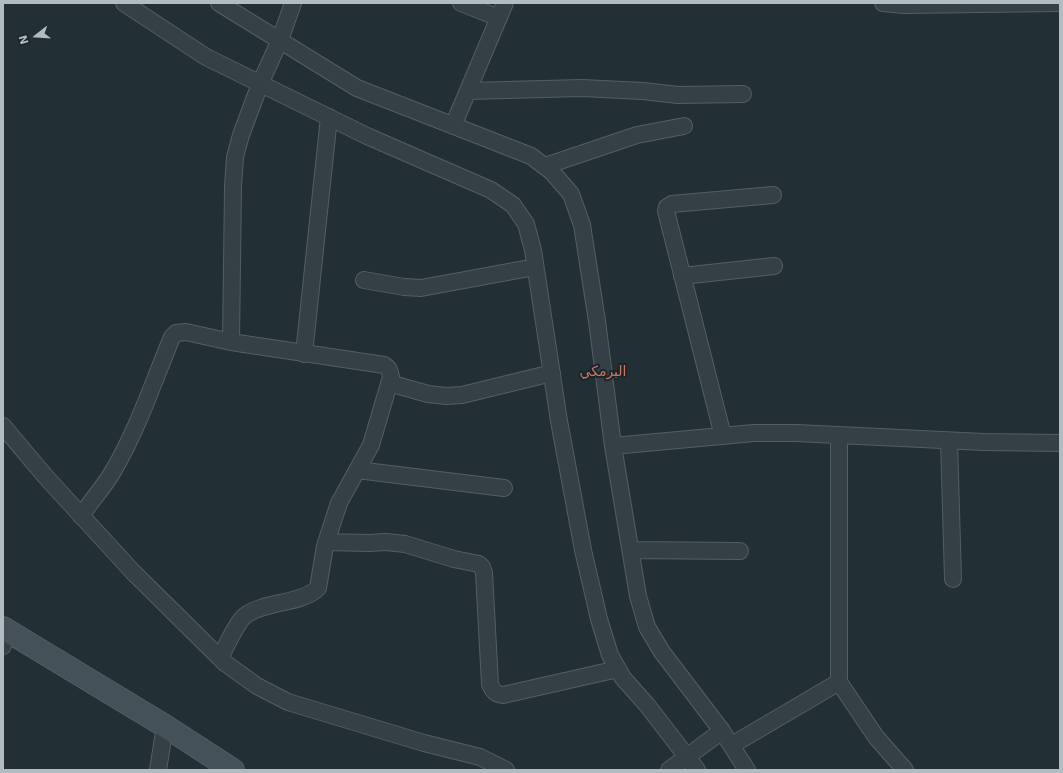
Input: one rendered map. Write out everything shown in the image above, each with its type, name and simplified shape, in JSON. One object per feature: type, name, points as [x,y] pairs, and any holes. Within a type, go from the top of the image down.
[{"type":"main road","points":[[5,635],[165,726],[233,770]]},
{"type":"street","points":[[124,3],[206,57],[262,78],[329,117],[367,136],[491,190],[513,205],[526,224],[535,267],[559,421],[580,534],[599,619],[610,655],[623,678],[693,752],[697,770]]},
{"type":"street","points":[[219,3],[278,44],[357,88],[531,156],[552,172],[571,194],[582,226],[597,321],[612,446],[638,596],[647,626],[662,652],[719,733],[732,745],[747,770]]},
{"type":"street","points":[[231,342],[232,202],[235,157],[241,135],[262,78],[278,44],[293,3]]},
{"type":"street","points":[[461,3],[499,18]]},
{"type":"street","points":[[452,126],[505,3]]},
{"type":"street","points":[[883,3],[904,5],[1060,3]]},
{"type":"street","points":[[468,91],[582,88],[643,91],[678,95],[743,94]]},
{"type":"street","points":[[304,354],[329,117]]},
{"type":"street","points":[[545,166],[636,135],[684,126]]},
{"type":"street","points":[[723,436],[666,211],[667,207],[672,204],[773,195]]},
{"type":"street","points":[[682,276],[774,266]]},
{"type":"street","points":[[364,280],[404,287],[421,288],[535,267]]},
{"type":"street","points":[[81,516],[112,473],[124,450],[172,337],[176,333],[180,332],[231,342],[384,365],[388,367],[391,377],[371,445],[339,503],[326,542],[318,588],[310,594],[257,609],[244,616],[220,658]]},
{"type":"street","points":[[389,383],[428,394],[446,396],[462,395],[552,373]]},
{"type":"street","points":[[3,426],[45,476],[133,572],[225,663],[257,686],[288,702],[480,758],[506,770]]},
{"type":"street","points":[[612,446],[754,433],[796,433],[949,441],[1060,443]]},
{"type":"street","points":[[839,435],[839,682],[876,737],[905,770]]},
{"type":"street","points":[[949,441],[953,579]]},
{"type":"street","points":[[357,470],[504,488]]},
{"type":"street","points":[[326,542],[386,542],[405,544],[454,559],[479,564],[484,573],[490,684],[493,691],[498,694],[503,695],[618,669]]},
{"type":"street","points":[[631,550],[740,551]]},
{"type":"street","points":[[732,745],[839,682]]},
{"type":"street","points":[[158,770],[165,726]]},
{"type":"street","points":[[669,770],[719,733]]},
{"type":"district","name":"البرمكي","points":[[603,372]]}]
